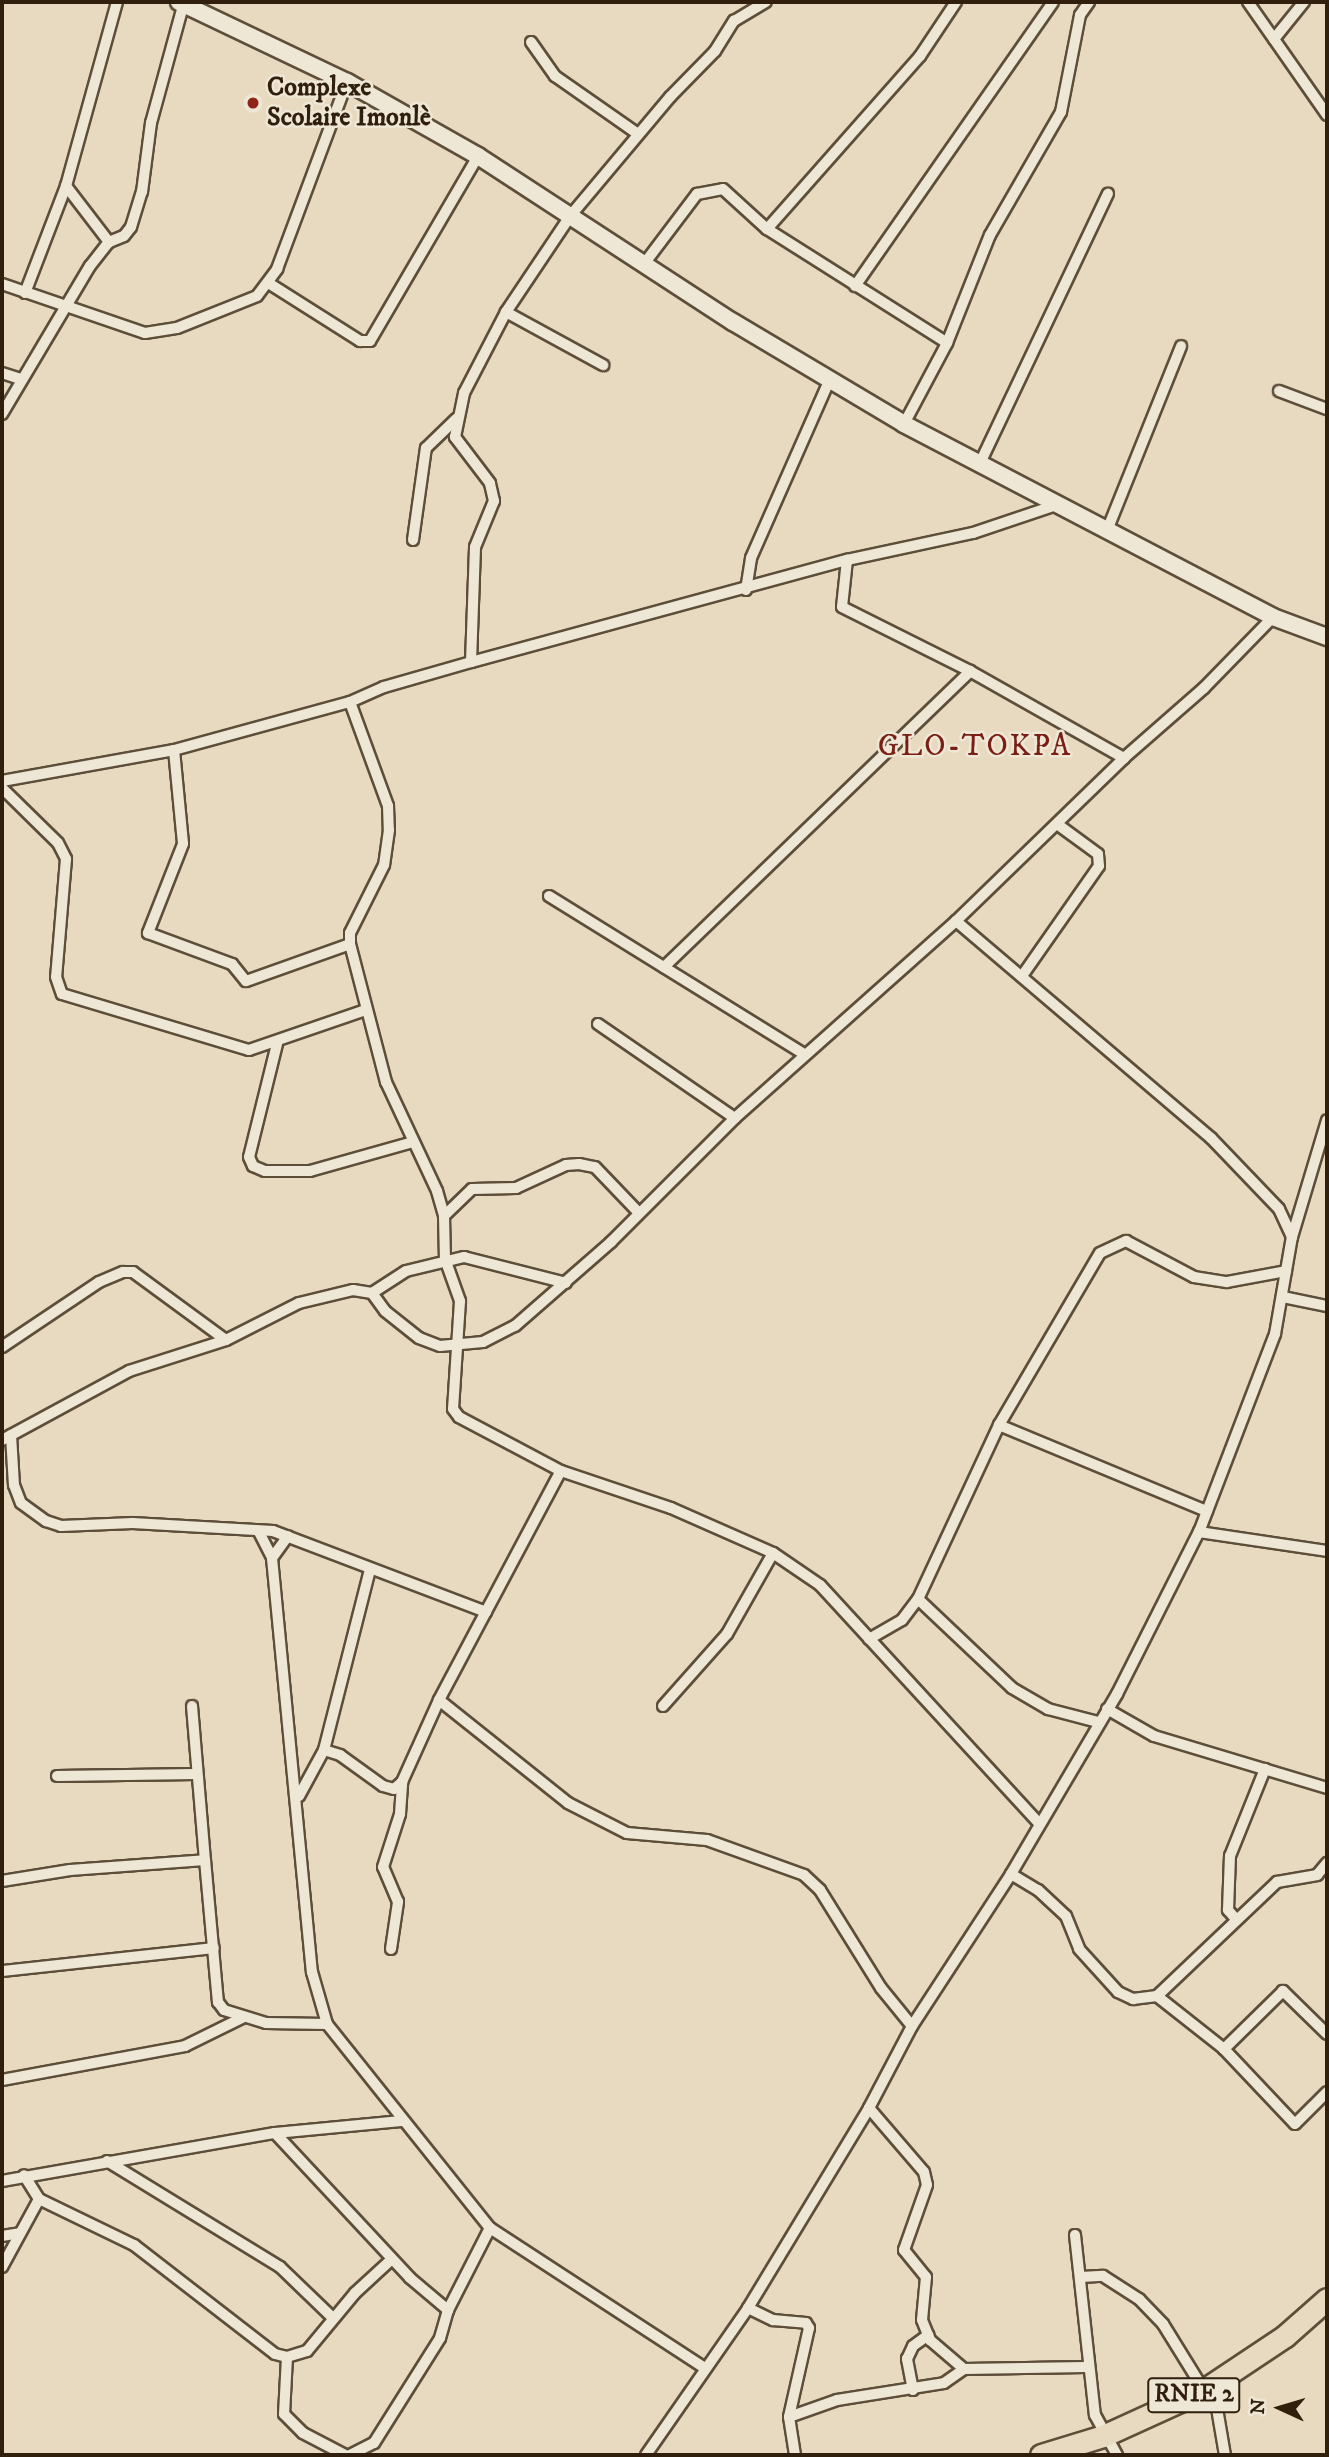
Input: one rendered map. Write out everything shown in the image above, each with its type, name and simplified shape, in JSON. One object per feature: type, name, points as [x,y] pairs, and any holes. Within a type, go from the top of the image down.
[{"type":"highway","name":"RNIE 2","points":[[1041,2455],[1103,2437],[1208,2387],[1285,2336],[1327,2300]]},
{"type":"main road","points":[[182,2],[347,82],[478,156],[644,264],[904,424],[981,461],[1273,617],[1327,637]]},
{"type":"street","points":[[25,293],[66,186],[117,2]]},
{"type":"street","points":[[2,414],[62,308],[109,242],[124,236],[131,227],[142,192],[151,122],[182,2]]},
{"type":"street","points":[[471,662],[476,534],[494,501],[490,483],[455,437],[456,419],[506,312],[571,215],[638,134],[715,51],[734,20],[766,2]]},
{"type":"street","points":[[767,229],[920,56],[956,2]]},
{"type":"street","points":[[855,286],[1053,2]]},
{"type":"street","points":[[904,424],[947,343],[990,235],[1061,112],[1075,33],[1089,2]]},
{"type":"street","points":[[1248,2],[1327,115]]},
{"type":"street","points":[[1274,39],[1304,2]]},
{"type":"street","points":[[531,42],[555,76],[638,134]]},
{"type":"street","points":[[2,284],[62,308],[157,333],[257,296],[270,284],[347,82]]},
{"type":"street","points":[[270,284],[360,341],[370,341],[478,156]]},
{"type":"street","points":[[66,186],[109,242]]},
{"type":"street","points":[[644,264],[697,194],[723,189],[767,229],[947,343]]},
{"type":"street","points":[[981,461],[1108,194]]},
{"type":"street","points":[[506,312],[603,365]]},
{"type":"street","points":[[1108,528],[1181,346]]},
{"type":"street","points":[[2,373],[20,379]]},
{"type":"street","points":[[746,590],[751,558],[830,380]]},
{"type":"street","points":[[1279,391],[1327,409]]},
{"type":"street","points":[[413,540],[423,455],[432,438],[456,419]]},
{"type":"street","points":[[2,781],[174,750],[350,702],[384,687],[471,662],[746,590],[847,560],[972,533],[1059,504]]},
{"type":"street","points":[[847,560],[842,607],[970,671],[1124,758]]},
{"type":"street","points":[[372,1293],[385,1311],[419,1338],[457,1347],[484,1342],[515,1326],[566,1283],[735,1118],[956,921],[1124,758],[1204,688],[1273,617]]},
{"type":"street","points":[[664,967],[970,671]]},
{"type":"street","points":[[350,702],[388,806],[388,830],[384,865],[350,933],[349,944],[386,1082],[444,1216],[445,1259],[460,1301],[452,1395],[459,1417],[561,1471],[671,1508],[773,1553],[820,1585],[1039,1823]]},
{"type":"street","points":[[174,750],[183,844],[148,933],[232,964],[246,981],[349,944]]},
{"type":"street","points":[[2,788],[58,843],[66,859],[56,977],[62,994],[249,1050],[277,1044],[366,1010]]},
{"type":"street","points":[[1022,976],[1099,866],[1098,854],[1057,824]]},
{"type":"street","points":[[549,896],[805,1055]]},
{"type":"street","points":[[956,921],[1211,1138],[1279,1209],[1292,1237]]},
{"type":"street","points":[[598,1024],[735,1118]]},
{"type":"street","points":[[277,1044],[249,1157],[253,1166],[265,1171],[310,1171],[413,1142]]},
{"type":"street","points":[[646,2455],[703,2367],[748,2308],[869,2108],[912,2026],[1011,1874],[1107,1709],[1199,1532],[1275,1334],[1292,1237],[1326,1127]]},
{"type":"street","points":[[444,1216],[472,1189],[516,1188],[566,1165],[579,1164],[595,1167],[638,1212]]},
{"type":"street","points":[[869,1639],[886,1633],[918,1599],[999,1425],[1100,1252],[1114,1243],[1126,1241],[1194,1277],[1227,1282],[1286,1271]]},
{"type":"street","points":[[486,1612],[370,1570],[288,1536],[259,1532],[46,1521],[22,1503],[14,1485],[6,1438],[129,1371],[226,1339],[299,1303],[353,1290],[372,1293],[406,1271],[445,1259],[481,1257],[566,1283]]},
{"type":"street","points":[[2,1346],[99,1282],[123,1272],[133,1272],[226,1339]]},
{"type":"street","points":[[1283,1297],[1327,1306]]},
{"type":"street","points":[[999,1425],[1207,1511]]},
{"type":"street","points":[[391,1949],[398,1902],[383,1867],[400,1814],[402,1782],[439,1700],[561,1471]]},
{"type":"street","points":[[259,1532],[272,1558],[298,1798],[312,1972],[327,2024],[401,2121],[490,2228],[703,2367]]},
{"type":"street","points":[[1199,1532],[1327,1552]]},
{"type":"street","points":[[272,1558],[288,1536]]},
{"type":"street","points":[[663,1706],[727,1634],[773,1553]]},
{"type":"street","points":[[298,1798],[324,1750],[370,1570]]},
{"type":"street","points":[[918,1599],[1012,1688],[1048,1709],[1098,1722]]},
{"type":"street","points":[[439,1700],[568,1804],[627,1833],[707,1840],[804,1875],[820,1890],[881,1988],[912,2026]]},
{"type":"street","points":[[192,1706],[218,2002],[224,2010],[242,2018],[327,2024]]},
{"type":"street","points":[[1107,1709],[1154,1737],[1327,1788]]},
{"type":"street","points":[[324,1750],[340,1755],[383,1786],[394,1789],[402,1782]]},
{"type":"street","points":[[1235,1918],[1228,1910],[1230,1856],[1265,1769]]},
{"type":"street","points":[[57,1776],[196,1774]]},
{"type":"street","points":[[2,1881],[70,1870],[205,1860]]},
{"type":"street","points":[[1011,1874],[1061,1910],[1079,1949],[1118,1992],[1133,1999],[1157,1996],[1235,1918],[1278,1882],[1317,1875],[1327,1863]]},
{"type":"street","points":[[2,1971],[214,1948]]},
{"type":"street","points":[[1224,2049],[1283,1991],[1327,2034]]},
{"type":"street","points":[[1157,1996],[1224,2049],[1295,2124],[1327,2092]]},
{"type":"street","points":[[2,2080],[186,2046],[242,2018]]},
{"type":"street","points":[[869,2108],[924,2172],[926,2193],[904,2250],[926,2277],[922,2320],[928,2335],[964,2369]]},
{"type":"street","points":[[2,2181],[275,2133],[401,2121]]},
{"type":"street","points":[[275,2133],[393,2259],[448,2310]]},
{"type":"street","points":[[107,2161],[280,2267],[333,2318]]},
{"type":"street","points":[[24,2175],[38,2199],[134,2245],[209,2299],[275,2354],[287,2357],[307,2351],[333,2318],[393,2259]]},
{"type":"street","points":[[2,2267],[38,2199]]},
{"type":"street","points":[[351,2455],[374,2442],[440,2338],[448,2310],[490,2228]]},
{"type":"street","points":[[2,2236],[20,2233]]},
{"type":"street","points":[[1075,2235],[1081,2277],[1086,2367],[1103,2437],[1117,2455]]},
{"type":"street","points":[[1081,2277],[1102,2276],[1139,2299],[1163,2324],[1208,2387],[1225,2455]]},
{"type":"street","points":[[748,2308],[773,2320],[806,2323],[809,2328],[789,2417],[795,2455]]},
{"type":"street","points":[[913,2390],[907,2359],[913,2346],[928,2335]]},
{"type":"street","points":[[287,2357],[284,2414],[303,2433],[345,2455]]},
{"type":"street","points":[[789,2417],[837,2400],[944,2383],[964,2369],[1086,2367]]},
{"type":"place","name":"Complexe Scolaire Imonlè","points":[[253,103]]},
{"type":"district","name":"GLO-TOKPA","points":[[975,747]]}]
